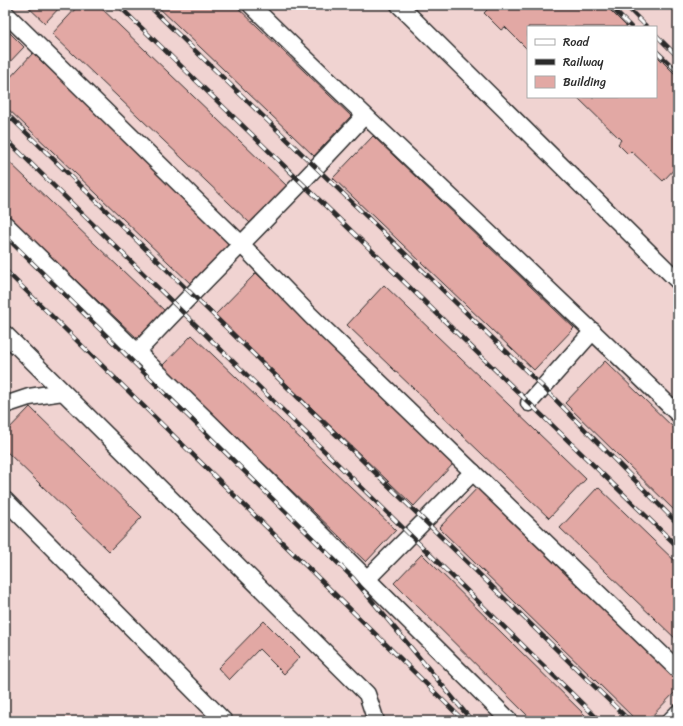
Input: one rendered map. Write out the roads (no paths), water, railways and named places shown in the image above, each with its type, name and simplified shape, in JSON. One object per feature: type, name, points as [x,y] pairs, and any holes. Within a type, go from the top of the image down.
[{"type":"lane","points":[[251,5],[364,116],[472,215],[594,331],[678,414]]},
{"type":"lane","points":[[399,5],[678,281]]},
{"type":"lane","points":[[5,13],[240,244],[311,316],[678,670]]},
{"type":"lane","points":[[137,352],[240,244],[316,168],[364,116]]},
{"type":"lane","points":[[5,224],[137,352],[510,721]]},
{"type":"lane","points":[[529,403],[594,331]]},
{"type":"lane","points":[[5,334],[366,694],[376,721]]},
{"type":"lane","points":[[5,405],[29,397],[63,392]]},
{"type":"lane","points":[[367,579],[472,472]]},
{"type":"lane","points":[[5,500],[224,721]]},
{"type":"lane","points":[[670,721],[678,714]]},
{"type":"railway","points":[[118,5],[678,547]]},
{"type":"railway","points":[[148,5],[543,387],[678,524]]},
{"type":"railway","points":[[609,5],[630,26]]},
{"type":"railway","points":[[625,5],[646,26]]},
{"type":"railway","points":[[657,36],[678,57]]},
{"type":"railway","points":[[657,52],[678,72]]},
{"type":"railway","points":[[5,112],[630,721]]},
{"type":"railway","points":[[5,138],[600,721]]},
{"type":"railway","points":[[5,236],[353,578],[472,721]]},
{"type":"railway","points":[[5,270],[464,721]]}]
